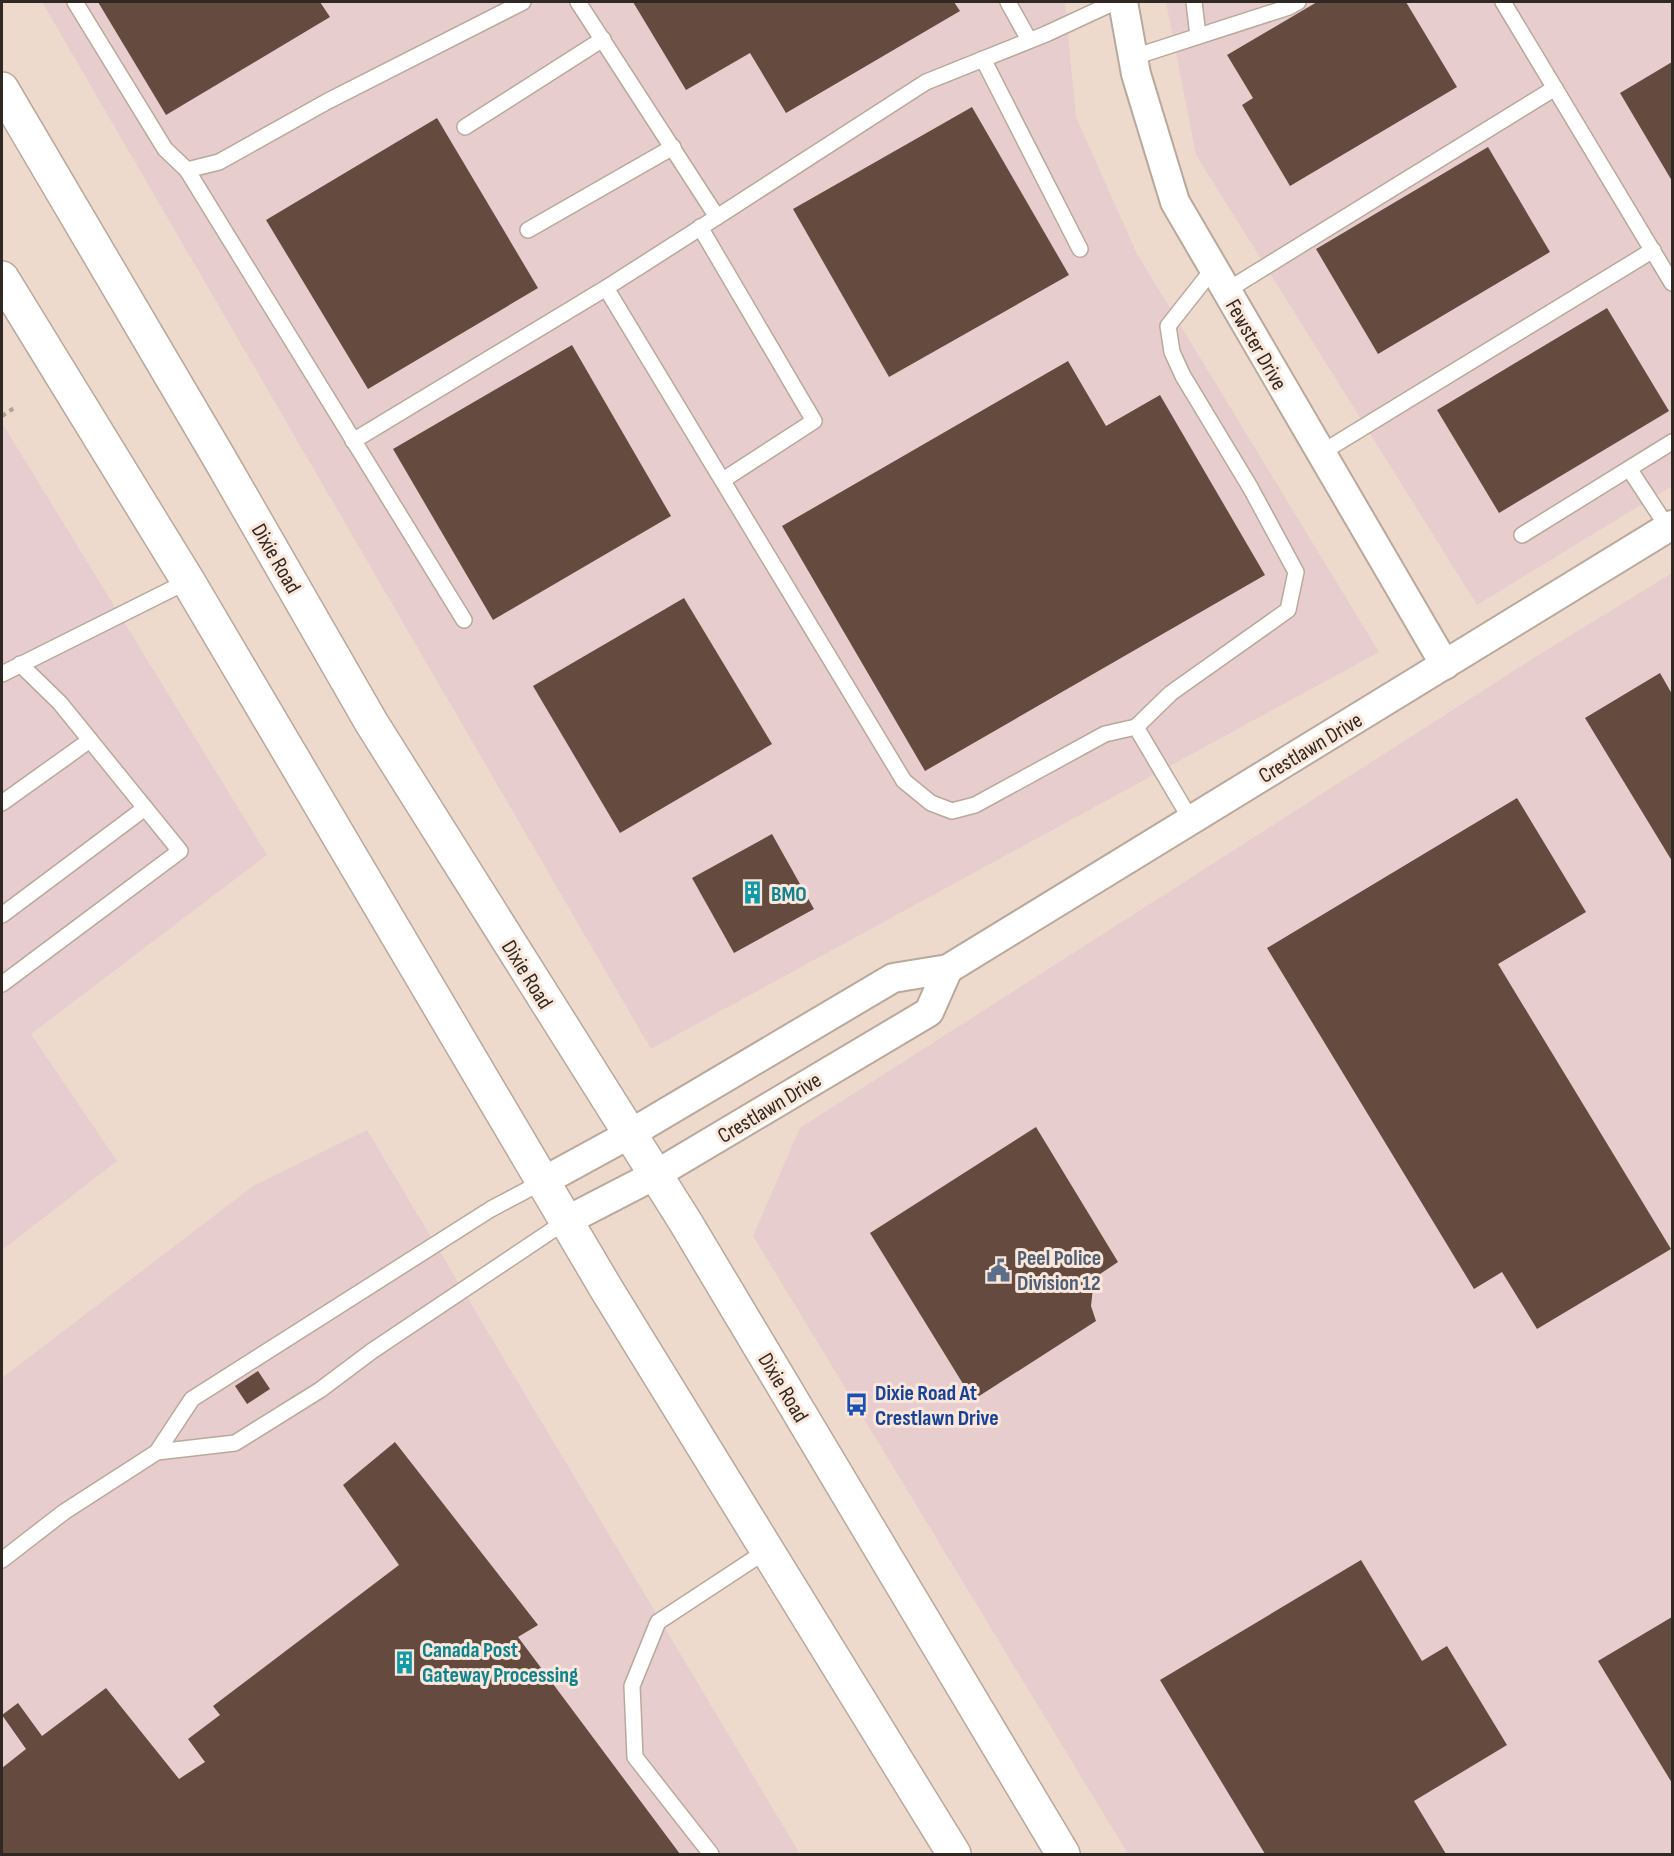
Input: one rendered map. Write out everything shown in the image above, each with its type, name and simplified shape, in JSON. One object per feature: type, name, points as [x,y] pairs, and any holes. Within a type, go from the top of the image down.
[{"type":"main road","name":"Dixie Road","points":[[2,89],[371,722],[655,1175],[1063,1854]]},
{"type":"main road","points":[[2,278],[188,581],[542,1182],[766,1551],[954,1854]]},
{"type":"street","name":"Fewster Drive","points":[[1123,2],[1134,57],[1175,202],[1445,665]]},
{"type":"street","name":"Crestlawn Drive","points":[[542,1182],[628,1135],[893,978],[948,969],[1670,527]]},
{"type":"street","name":"Crestlawn Drive","points":[[566,1221],[655,1175],[929,1012],[948,969]]},
{"type":"lane","points":[[75,2],[165,149],[187,170],[464,620]]},
{"type":"lane","points":[[187,170],[219,162],[328,101],[522,2]]},
{"type":"lane","points":[[578,2],[717,217]]},
{"type":"lane","points":[[1008,2],[1029,40]]},
{"type":"lane","points":[[353,441],[606,288],[926,82],[1115,2]]},
{"type":"lane","points":[[1194,2],[1198,36]]},
{"type":"lane","points":[[1134,57],[1289,7],[1298,2]]},
{"type":"lane","points":[[1503,2],[1672,283]]},
{"type":"lane","points":[[465,127],[603,39]]},
{"type":"lane","points":[[983,59],[1080,249]]},
{"type":"lane","points":[[606,288],[904,781],[931,803],[952,811],[975,805],[1106,734],[1136,727],[1172,693],[1288,610],[1296,572],[1250,487],[1183,376],[1172,352],[1168,326],[1219,280],[1555,88]]},
{"type":"lane","points":[[528,230],[673,147]]},
{"type":"lane","points":[[700,227],[814,421],[723,480]]},
{"type":"lane","points":[[1321,453],[1653,250]]},
{"type":"lane","points":[[1522,535],[1672,442]]},
{"type":"lane","points":[[1630,470],[1670,527]]},
{"type":"lane","points":[[2,674],[188,581]]},
{"type":"lane","points":[[2,984],[180,851],[60,703],[20,664]]},
{"type":"lane","points":[[1136,727],[1191,820]]},
{"type":"lane","points":[[2,803],[90,740]]},
{"type":"lane","points":[[2,915],[145,808]]},
{"type":"lane","points":[[2,1560],[64,1512],[157,1452],[192,1399],[491,1209],[542,1182]]},
{"type":"lane","points":[[157,1452],[235,1443],[320,1390],[372,1351],[566,1221]]},
{"type":"lane","points":[[711,1854],[634,1757],[632,1686],[658,1622],[766,1551]]},
{"type":"path","points":[[2,416],[14,408]]},
{"type":"shaded area","points":[[42,2],[1065,2],[1076,117],[1137,254],[1379,652],[651,1049]]},
{"type":"shaded area","points":[[1166,2],[1672,2],[1672,486],[1477,605],[1196,155]]},
{"type":"shaded area","points":[[2,423],[267,855],[31,1034],[117,1161],[2,1250]]},
{"type":"shaded area","points":[[1672,573],[1672,1854],[1128,1854],[753,1236],[800,1128],[1537,656]]},
{"type":"shaded area","points":[[367,1130],[800,1854],[2,1854],[2,1378],[253,1186]]},
{"type":"building","points":[[98,2],[320,2],[330,17],[166,115]]},
{"type":"building","points":[[633,2],[954,2],[960,11],[786,113],[750,53],[686,90]]},
{"type":"building","points":[[1317,2],[1406,2],[1457,87],[1290,186],[1242,105],[1253,98],[1227,55]]},
{"type":"building","points":[[1672,62],[1672,181],[1620,93]]},
{"type":"building","points":[[972,107],[1069,275],[889,377],[793,209]]},
{"type":"building","points":[[437,118],[538,288],[368,389],[266,220]]},
{"type":"building","points":[[1488,147],[1550,252],[1378,354],[1316,249]]},
{"type":"building","points":[[1607,308],[1669,411],[1499,513],[1437,410]]},
{"type":"building","points":[[572,345],[671,516],[493,620],[393,449]]},
{"type":"building","points":[[1068,361],[1106,426],[1160,395],[1265,575],[925,771],[782,526]]},
{"type":"building","points":[[684,598],[772,744],[620,833],[533,686]]},
{"type":"building","points":[[1660,673],[1672,694],[1672,861],[1585,718]]},
{"type":"building","points":[[1517,798],[1586,912],[1498,964],[1671,1249],[1537,1329],[1502,1272],[1474,1289],[1267,948]]},
{"type":"building","name":"BMO","points":[[772,834],[814,909],[734,953],[692,878]]},
{"type":"building","name":"Peel Police Division 12","points":[[1036,1127],[1118,1262],[1094,1278],[1091,1306],[1096,1321],[973,1400],[870,1233]]},
{"type":"building","points":[[258,1371],[270,1389],[247,1404],[235,1386]]},
{"type":"building","name":"Canada Post Gateway Processing","points":[[395,1442],[538,1625],[518,1637],[680,1854],[2,1854],[2,1768],[26,1749],[2,1715],[18,1703],[42,1736],[106,1688],[179,1779],[205,1762],[188,1739],[220,1715],[213,1706],[399,1565],[343,1485]]},
{"type":"building","points":[[1361,1560],[1422,1661],[1447,1646],[1507,1745],[1414,1801],[1446,1854],[1265,1854],[1160,1680]]},
{"type":"building","points":[[1672,1617],[1672,1783],[1598,1661]]},
{"type":"place","name":"BMO","points":[[753,893]]},
{"type":"place","name":"Peel Police Division 12","points":[[999,1270]]},
{"type":"place","name":"Dixie Road At Crestlawn Drive","points":[[857,1405]]},
{"type":"place","name":"Canada Post Gateway Processing","points":[[404,1662]]}]
